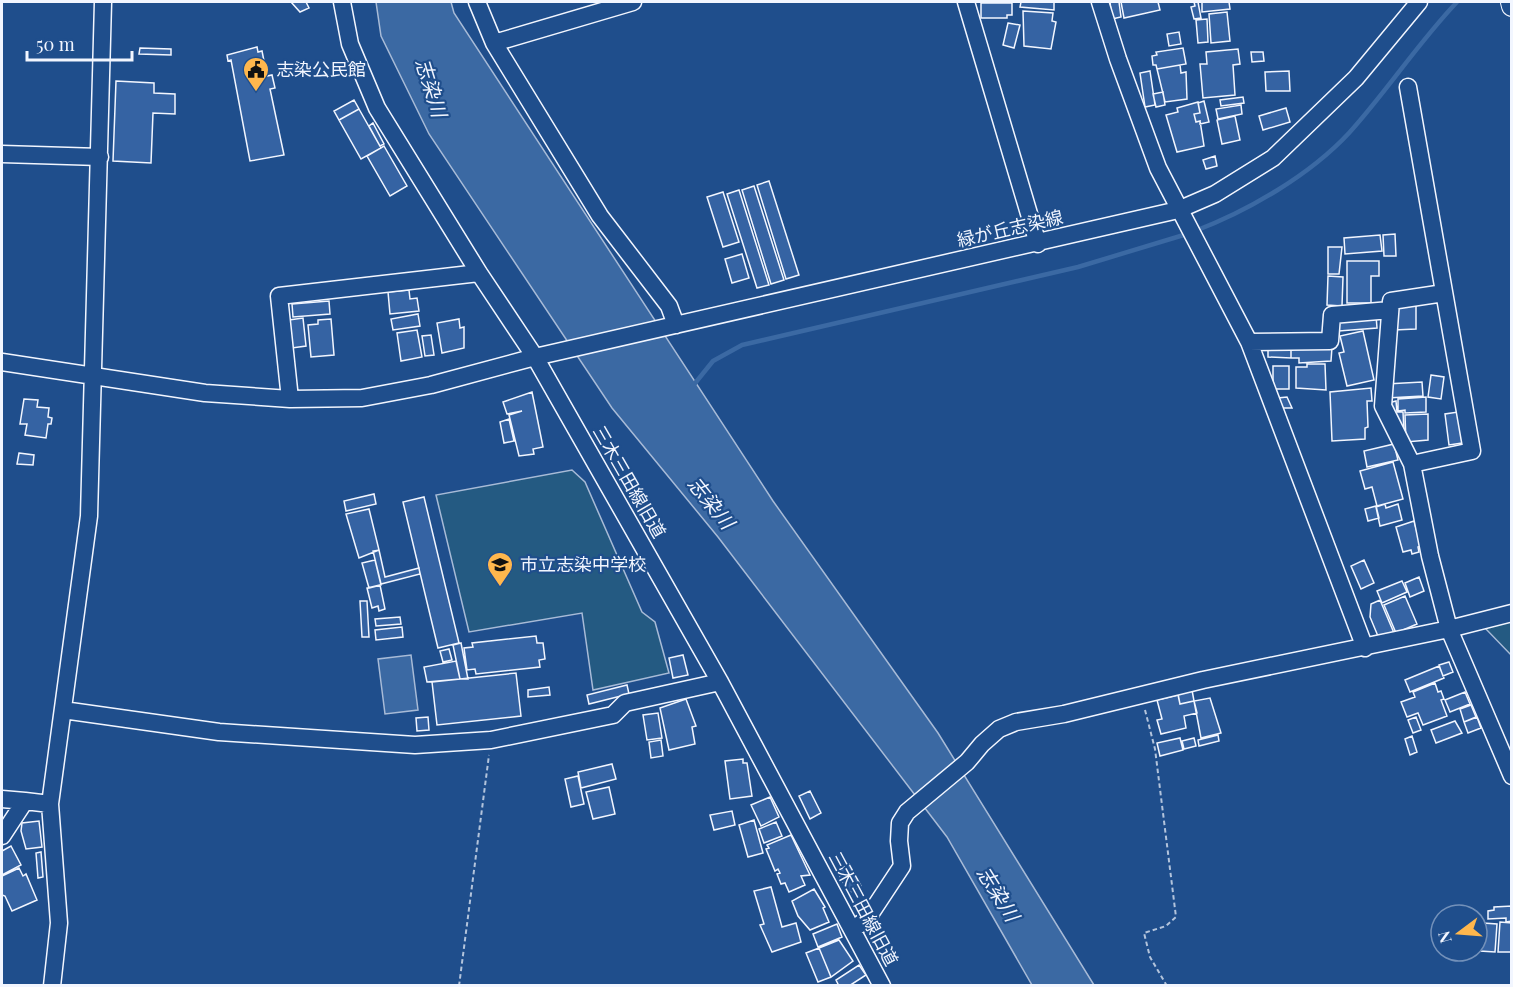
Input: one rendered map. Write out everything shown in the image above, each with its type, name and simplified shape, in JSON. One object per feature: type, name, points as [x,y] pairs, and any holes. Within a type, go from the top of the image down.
[{"type":"main road","points":[[1511,2],[1512,6]]},
{"type":"street","points":[[52,986],[59,923],[50,804],[89,516],[103,2]]},
{"type":"street","name":"三木三田線旧道","points":[[342,2],[350,44],[377,108],[479,273],[535,357],[720,682],[882,986]]},
{"type":"street","points":[[477,2],[494,43],[600,216],[669,306],[676,325]]},
{"type":"street","points":[[494,43],[633,2]]},
{"type":"street","points":[[966,2],[1038,244]]},
{"type":"street","points":[[1100,2],[1146,136],[1178,210],[1250,342],[1365,648]]},
{"type":"street","name":"緑が丘志染線","points":[[2,362],[205,393],[290,399],[373,396],[431,385],[535,357],[1038,244],[1178,210],[1215,194],[1273,158],[1356,78],[1419,2]]},
{"type":"street","points":[[1407,87],[1472,451],[1412,464]]},
{"type":"street","points":[[2,154],[100,157]]},
{"type":"street","points":[[290,399],[279,296],[479,273]]},
{"type":"street","points":[[1444,293],[1390,301],[1383,406],[1412,464],[1430,556],[1449,629],[1512,776]]},
{"type":"street","points":[[1250,342],[1330,341],[1332,315],[1390,310]]},
{"type":"street","points":[[852,930],[867,919],[902,866],[898,841],[900,823],[907,812],[967,762],[999,729],[1016,722],[1142,696],[1203,680],[1365,648],[1512,613]]},
{"type":"street","points":[[63,710],[219,732],[416,746],[491,740],[613,716],[625,703],[720,682]]},
{"type":"street","points":[[2,799],[50,804]]},
{"type":"street","points":[[2,836],[25,801]]},
{"type":"path","points":[[1142,696],[1155,749],[1176,917],[1166,926],[1144,933],[1150,957],[1167,986]]},
{"type":"path","points":[[459,986],[491,740]]},
{"type":"shaded area","points":[[572,470],[585,482],[642,612],[655,622],[669,673],[593,690],[582,613],[469,632],[436,495]]},
{"type":"shaded area","points":[[1511,620],[1511,655],[1484,627]]},
{"type":"water","name":"志染川","points":[[376,2],[451,2],[454,13],[773,501],[938,733],[1094,985],[1032,985],[947,837],[718,537],[612,408],[429,134],[381,36]]},
{"type":"water","points":[[411,655],[418,710],[385,714],[378,659]]},
{"type":"building","points":[[291,2],[306,2],[309,8],[300,12]]},
{"type":"building","points":[[1021,2],[1054,2],[1054,10],[1020,7]]},
{"type":"building","points":[[1110,2],[1119,2],[1121,17],[1112,19]]},
{"type":"building","points":[[1121,2],[1158,2],[1160,10],[1124,18]]},
{"type":"building","points":[[1194,2],[1198,2],[1201,18],[1194,19],[1191,7],[1195,6]]},
{"type":"building","points":[[1202,2],[1229,2],[1230,9],[1202,12]]},
{"type":"building","points":[[981,3],[1012,3],[1012,15],[1007,15],[1007,18],[981,18]]},
{"type":"building","points":[[1023,11],[1053,13],[1052,21],[1056,22],[1051,49],[1024,46]]},
{"type":"building","points":[[1227,12],[1230,41],[1211,43],[1209,14]]},
{"type":"building","points":[[1207,19],[1208,42],[1198,43],[1196,20]]},
{"type":"building","points":[[1008,23],[1020,25],[1014,48],[1003,45]]},
{"type":"building","points":[[1179,32],[1181,44],[1169,46],[1167,34]]},
{"type":"building","points":[[257,47],[258,52],[262,51],[267,76],[272,75],[275,88],[270,89],[284,155],[250,161],[231,60],[228,61],[227,55]]},
{"type":"building","points":[[140,48],[171,49],[171,55],[139,54]]},
{"type":"building","points":[[1183,48],[1186,64],[1157,69],[1156,65],[1153,65],[1152,56],[1157,55],[1156,52]]},
{"type":"building","points":[[1238,49],[1240,64],[1233,65],[1235,95],[1203,98],[1200,64],[1207,64],[1206,52]]},
{"type":"building","points":[[1251,52],[1263,52],[1264,61],[1252,62]]},
{"type":"building","points":[[1180,65],[1181,73],[1186,72],[1187,99],[1165,102],[1157,69]]},
{"type":"building","points":[[1150,71],[1155,105],[1145,107],[1140,73]]},
{"type":"building","points":[[1289,71],[1290,91],[1266,91],[1265,72]]},
{"type":"building","points":[[116,81],[154,83],[154,93],[175,94],[175,114],[153,113],[151,163],[113,161]]},
{"type":"building","points":[[1163,92],[1165,105],[1156,107],[1153,94]]},
{"type":"building","points":[[1243,97],[1244,103],[1221,106],[1220,100]]},
{"type":"building","points":[[354,100],[359,109],[339,120],[334,111]]},
{"type":"building","points":[[1204,101],[1209,122],[1200,124],[1200,121],[1196,122],[1194,114],[1200,113],[1198,103]]},
{"type":"building","points":[[1198,102],[1200,113],[1194,114],[1196,122],[1200,121],[1204,146],[1177,152],[1166,115],[1178,112],[1177,108]]},
{"type":"building","points":[[1241,105],[1242,114],[1218,119],[1216,109]]},
{"type":"building","points":[[1286,108],[1290,122],[1263,130],[1259,116]]},
{"type":"building","points":[[359,109],[381,148],[361,159],[339,120]]},
{"type":"building","points":[[1235,116],[1240,140],[1222,144],[1217,120]]},
{"type":"building","points":[[373,123],[384,144],[380,146],[369,126]]},
{"type":"building","points":[[384,146],[407,186],[390,196],[367,156]]},
{"type":"building","points":[[1215,156],[1217,166],[1206,169],[1203,160]]},
{"type":"building","points":[[769,181],[799,275],[786,279],[757,185]]},
{"type":"building","points":[[754,186],[784,280],[771,284],[742,190]]},
{"type":"building","points":[[739,190],[769,285],[757,288],[727,194]]},
{"type":"building","points":[[723,192],[739,242],[723,247],[707,197]]},
{"type":"building","points":[[1395,234],[1396,256],[1384,256],[1383,235]]},
{"type":"building","points":[[1380,235],[1382,251],[1345,254],[1344,238]]},
{"type":"building","points":[[1328,247],[1342,247],[1339,274],[1328,274]]},
{"type":"building","points":[[742,254],[749,278],[732,283],[725,259]]},
{"type":"building","points":[[1347,261],[1379,261],[1379,276],[1371,276],[1371,303],[1347,303]]},
{"type":"building","points":[[1328,276],[1343,277],[1342,306],[1327,305]]},
{"type":"building","points":[[409,290],[410,299],[417,298],[419,311],[390,314],[388,292]]},
{"type":"building","points":[[329,301],[330,314],[293,317],[292,304]]},
{"type":"building","points":[[1394,306],[1416,306],[1416,329],[1394,330]]},
{"type":"building","points":[[418,314],[420,326],[393,330],[391,319]]},
{"type":"building","points":[[1376,315],[1377,328],[1339,331],[1338,318]]},
{"type":"building","points":[[303,318],[306,346],[292,348],[289,320]]},
{"type":"building","points":[[331,319],[334,355],[311,357],[308,325],[318,324],[318,320]]},
{"type":"building","points":[[459,319],[460,328],[464,327],[464,348],[442,353],[437,323]]},
{"type":"building","points":[[417,330],[422,357],[401,361],[397,333]]},
{"type":"building","points":[[1363,331],[1374,380],[1347,386],[1339,353],[1344,352],[1340,336]]},
{"type":"building","points":[[431,335],[434,355],[425,356],[422,336]]},
{"type":"building","points":[[1268,346],[1291,346],[1291,358],[1268,357]]},
{"type":"building","points":[[1291,346],[1332,347],[1331,361],[1299,363],[1299,358],[1291,358]]},
{"type":"building","points":[[1307,364],[1325,364],[1326,390],[1296,388],[1296,367],[1307,367]]},
{"type":"building","points":[[1273,366],[1289,366],[1289,389],[1273,389]]},
{"type":"building","points":[[1431,375],[1444,377],[1441,399],[1428,397]]},
{"type":"building","points":[[1422,382],[1423,396],[1387,398],[1386,384]]},
{"type":"building","points":[[1371,388],[1372,401],[1367,401],[1368,427],[1365,428],[1365,439],[1332,441],[1330,392]]},
{"type":"building","points":[[532,392],[543,447],[533,449],[534,454],[519,456],[509,415],[522,411],[507,414],[503,402]]},
{"type":"building","points":[[1287,397],[1292,408],[1283,408],[1278,398]]},
{"type":"building","points":[[1426,397],[1426,412],[1398,411],[1398,399]]},
{"type":"building","points":[[24,399],[38,400],[37,407],[49,408],[48,417],[52,418],[51,424],[48,424],[46,438],[25,435],[27,424],[20,424]]},
{"type":"building","points":[[1396,401],[1397,412],[1403,412],[1404,432],[1388,403]]},
{"type":"building","points":[[1458,412],[1462,443],[1449,445],[1445,414]]},
{"type":"building","points":[[1428,414],[1428,440],[1406,442],[1405,415]]},
{"type":"building","points":[[509,419],[514,441],[504,443],[500,422]]},
{"type":"building","points":[[1394,444],[1398,460],[1367,467],[1364,451]]},
{"type":"building","points":[[19,453],[34,455],[33,465],[17,464]]},
{"type":"building","points":[[1393,462],[1403,499],[1377,506],[1372,487],[1365,489],[1360,471]]},
{"type":"building","points":[[374,494],[376,504],[346,511],[344,501]]},
{"type":"building","points":[[424,497],[459,643],[438,648],[403,502]]},
{"type":"building","points":[[1385,504],[1386,508],[1398,504],[1402,520],[1380,526],[1376,507]]},
{"type":"building","points":[[1376,506],[1379,518],[1368,521],[1365,509]]},
{"type":"building","points":[[369,509],[379,550],[359,558],[346,514]]},
{"type":"building","points":[[1414,521],[1421,546],[1418,547],[1419,552],[1412,554],[1411,550],[1403,552],[1396,527]]},
{"type":"building","points":[[379,550],[385,577],[419,568],[420,574],[381,584],[373,551]]},
{"type":"building","points":[[375,560],[381,585],[369,588],[362,563]]},
{"type":"building","points":[[1364,560],[1374,583],[1361,589],[1351,566]]},
{"type":"building","points":[[1419,577],[1424,591],[1410,597],[1405,583]]},
{"type":"building","points":[[1402,581],[1407,592],[1382,603],[1377,591]]},
{"type":"building","points":[[380,585],[385,609],[379,611],[378,606],[372,608],[367,588]]},
{"type":"building","points":[[1405,596],[1417,624],[1396,633],[1384,605]]},
{"type":"building","points":[[1380,600],[1394,633],[1380,641],[1370,617],[1371,604]]},
{"type":"building","points":[[360,601],[367,601],[369,637],[362,637]]},
{"type":"building","points":[[400,617],[401,624],[376,626],[375,619]]},
{"type":"building","points":[[402,627],[403,637],[376,640],[375,630]]},
{"type":"building","points":[[536,636],[537,643],[543,643],[545,659],[539,660],[540,667],[476,674],[475,669],[467,670],[464,648],[473,647],[472,643]]},
{"type":"building","points":[[461,643],[468,679],[460,679],[453,645]]},
{"type":"building","points":[[449,649],[452,660],[443,662],[440,651]]},
{"type":"building","points":[[683,655],[688,675],[673,678],[669,658]]},
{"type":"building","points":[[456,661],[460,679],[427,682],[424,667]]},
{"type":"building","points":[[1449,662],[1453,672],[1443,676],[1439,665]]},
{"type":"building","points":[[1439,666],[1444,678],[1410,692],[1405,680]]},
{"type":"building","points":[[516,673],[521,716],[437,725],[432,682]]},
{"type":"building","points":[[1435,683],[1444,699],[1441,700],[1447,716],[1423,725],[1418,713],[1407,717],[1401,702],[1415,697],[1413,692]]},
{"type":"building","points":[[627,685],[629,694],[589,704],[587,695]]},
{"type":"building","points":[[549,687],[550,695],[528,697],[528,690]]},
{"type":"building","points":[[1192,690],[1194,701],[1180,704],[1178,694]]},
{"type":"building","points":[[1465,692],[1470,704],[1450,712],[1445,700]]},
{"type":"building","points":[[1178,695],[1180,704],[1194,701],[1197,713],[1184,716],[1186,728],[1161,734],[1157,720],[1162,719],[1157,700]]},
{"type":"building","points":[[1210,698],[1221,733],[1201,738],[1194,701]]},
{"type":"building","points":[[686,699],[696,726],[692,727],[695,744],[669,750],[660,708]]},
{"type":"building","points":[[1471,705],[1476,717],[1464,722],[1460,709]]},
{"type":"building","points":[[658,713],[662,738],[647,740],[643,715]]},
{"type":"building","points":[[428,717],[429,730],[417,731],[416,718]]},
{"type":"building","points":[[1416,717],[1421,730],[1413,733],[1408,720]]},
{"type":"building","points":[[1477,717],[1481,728],[1468,733],[1464,722]]},
{"type":"building","points":[[1455,721],[1462,733],[1436,743],[1431,730]]},
{"type":"building","points":[[1218,735],[1219,741],[1199,746],[1198,740]]},
{"type":"building","points":[[1412,736],[1417,752],[1410,755],[1405,739]]},
{"type":"building","points":[[1180,738],[1183,750],[1160,756],[1157,743]]},
{"type":"building","points":[[1194,738],[1196,746],[1184,749],[1182,741]]},
{"type":"building","points":[[661,740],[663,756],[651,758],[649,742]]},
{"type":"building","points":[[743,759],[743,763],[747,763],[752,796],[730,799],[725,761]]},
{"type":"building","points":[[612,764],[616,779],[581,788],[578,772]]},
{"type":"building","points":[[578,776],[584,804],[571,807],[565,779]]},
{"type":"building","points":[[609,787],[615,814],[593,819],[586,792]]},
{"type":"building","points":[[810,791],[821,813],[810,819],[799,796]]},
{"type":"building","points":[[770,797],[779,817],[761,826],[751,805]]},
{"type":"building","points":[[732,811],[735,825],[714,830],[710,815]]},
{"type":"building","points":[[754,820],[763,853],[748,857],[739,825]]},
{"type":"building","points":[[39,821],[42,847],[26,849],[21,831],[22,823]]},
{"type":"building","points":[[776,822],[782,836],[764,843],[759,829]]},
{"type":"building","points":[[791,835],[810,875],[801,876],[805,885],[789,892],[785,883],[781,884],[777,874],[780,873],[778,869],[775,871],[766,849],[769,848],[767,845]]},
{"type":"building","points":[[11,846],[21,865],[2,875],[2,851]]},
{"type":"building","points":[[41,852],[43,877],[38,878],[36,853]]},
{"type":"building","points":[[849,864],[861,886],[849,893],[837,871]]},
{"type":"building","points":[[19,868],[23,876],[26,874],[37,900],[12,911],[5,896],[2,895],[2,876]]},
{"type":"building","points":[[771,887],[782,927],[796,923],[801,942],[772,952],[760,925],[764,924],[754,891]]},
{"type":"building","points":[[814,889],[825,907],[823,908],[829,922],[810,930],[798,916],[792,901]]},
{"type":"building","points":[[1512,906],[1512,921],[1506,922],[1506,918],[1489,919],[1489,911],[1494,910],[1494,907]]},
{"type":"building","points":[[1500,922],[1512,923],[1512,952],[1498,952]]},
{"type":"building","points":[[1489,923],[1497,924],[1495,952],[1489,952]]},
{"type":"building","points":[[837,924],[842,937],[818,947],[813,934]]},
{"type":"building","points":[[839,940],[853,961],[831,977],[819,948]]},
{"type":"building","points":[[819,948],[831,977],[818,982],[806,953]]},
{"type":"building","points":[[859,965],[866,975],[849,986],[839,986],[836,980]]},
{"type":"waterway","points":[[1195,231],[1257,202],[1316,163],[1349,133],[1457,2]]},
{"type":"waterway","points":[[692,387],[713,361],[742,345],[1078,267],[1187,234]]},
{"type":"place","name":"志染公民館","points":[[256,93]]},
{"type":"place","name":"市立志染中学校","points":[[500,588]]}]
